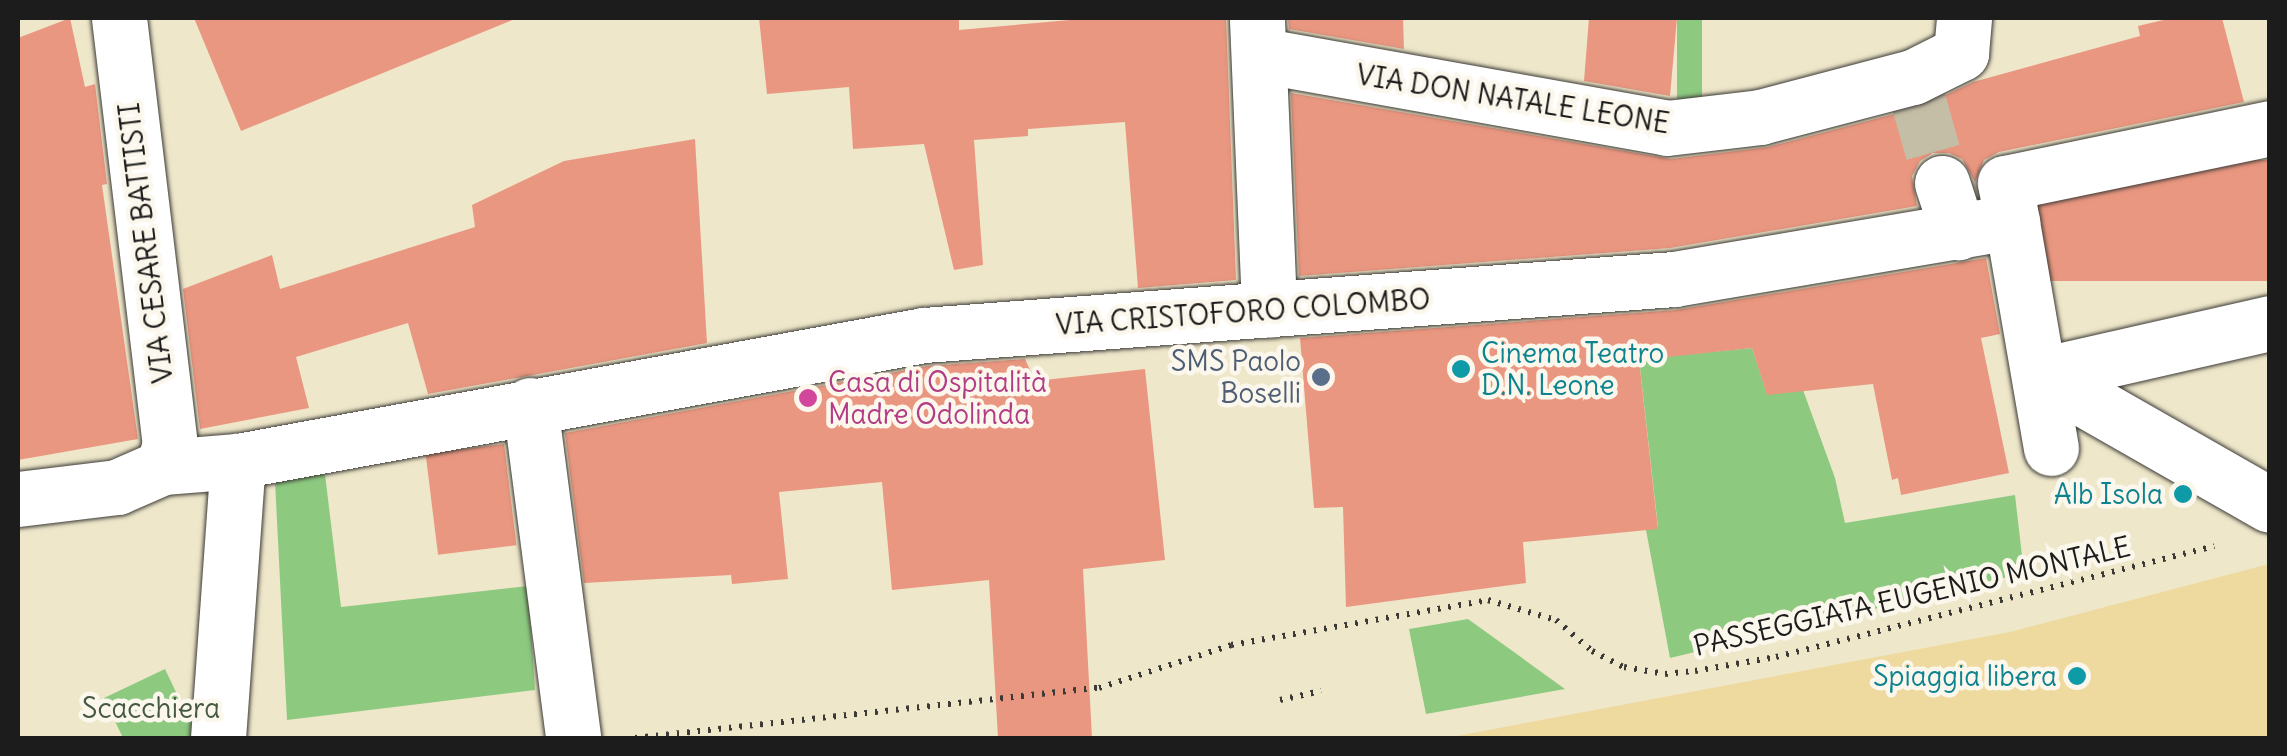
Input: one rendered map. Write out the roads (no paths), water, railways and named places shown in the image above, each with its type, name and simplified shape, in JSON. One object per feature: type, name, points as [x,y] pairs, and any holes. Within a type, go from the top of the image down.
[{"type":"street","name":"VIA CESARE BATTISTI","points":[[119,18],[170,444],[163,468]]},
{"type":"street","name":"VIA DON NATALE LEONE","points":[[1258,36],[1667,128],[1760,117],[1916,88],[1961,53],[1964,18]]},
{"type":"street","points":[[1258,36],[1268,310]]},
{"type":"street","points":[[2051,448],[2042,375],[2006,183],[2270,128]]},
{"type":"street","name":"VIA CRISTOFORO COLOMBO","points":[[18,499],[116,487],[163,468],[238,461],[530,404],[924,335],[1674,279],[1950,208],[2012,222]]},
{"type":"street","points":[[2042,375],[2270,323]]},
{"type":"street","points":[[2042,375],[2270,505]]},
{"type":"street","points":[[530,404],[574,738]]},
{"type":"street","points":[[218,738],[238,461]]},
{"type":"tunnel","points":[[1918,99],[1942,183]]},
{"type":"place","name":"Cinema Teatro D.N. Leone","points":[[1461,369]]},
{"type":"place","name":"SMS Paolo Boselli","points":[[1321,377]]},
{"type":"place","name":"Casa di Ospitalità Madre Odolinda","points":[[808,398]]},
{"type":"place","name":"Alb Isola","points":[[2183,494]]},
{"type":"place","name":"Spiaggia libera","points":[[2077,676]]},
{"type":"park label","name":"Scacchiera","points":[[151,708]]}]
